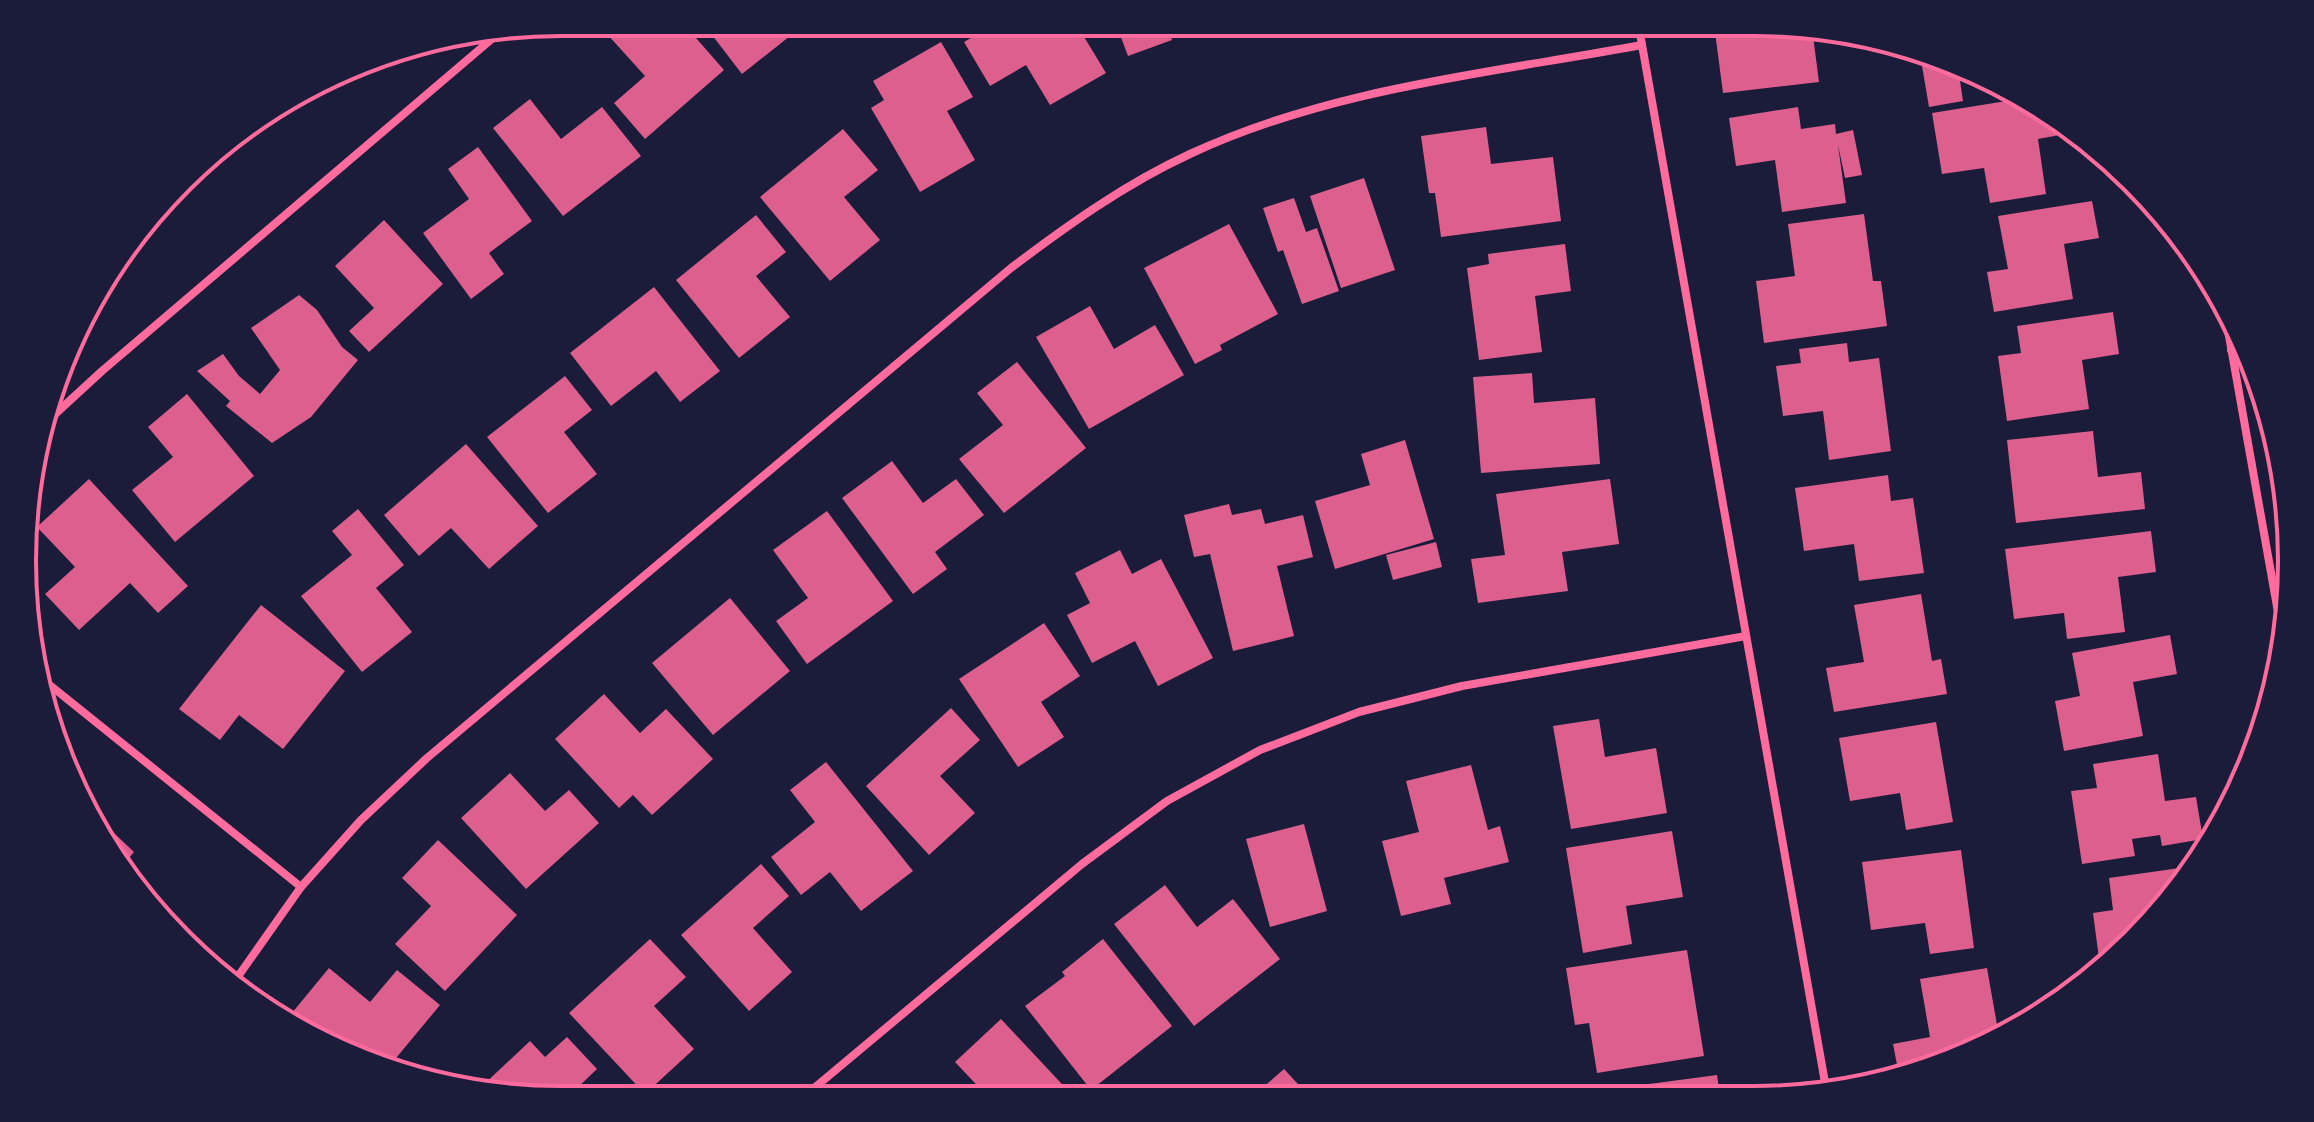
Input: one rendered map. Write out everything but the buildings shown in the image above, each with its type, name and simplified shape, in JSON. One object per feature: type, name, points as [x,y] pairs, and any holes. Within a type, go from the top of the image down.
[{"type":"street","points":[[1640,36],[1825,1081]]},
{"type":"street","points":[[58,411],[490,40]]},
{"type":"street","points":[[238,976],[301,887],[361,820],[427,758],[1011,268],[1096,205],[1190,154],[1288,115],[1391,90],[1642,45]]},
{"type":"street","points":[[2230,341],[2276,603]]},
{"type":"street","points":[[817,1086],[1082,864],[1167,801],[1260,750],[1359,712],[1462,686],[1746,636]]},
{"type":"street","points":[[52,686],[301,887]]}]
